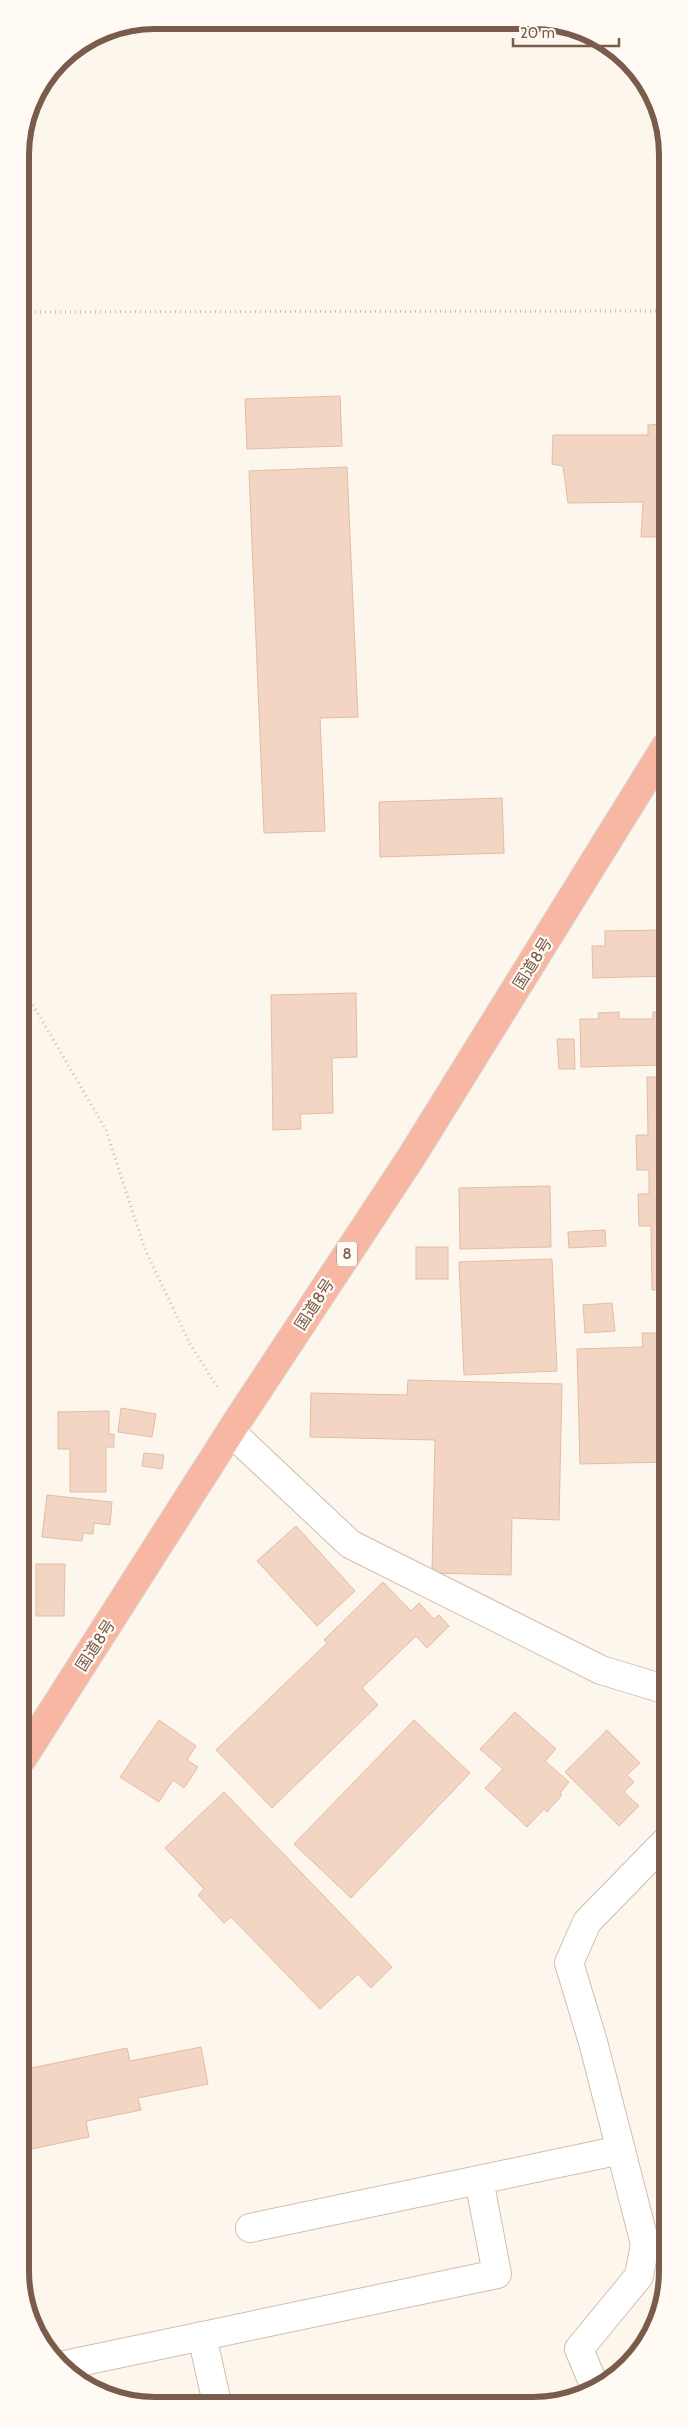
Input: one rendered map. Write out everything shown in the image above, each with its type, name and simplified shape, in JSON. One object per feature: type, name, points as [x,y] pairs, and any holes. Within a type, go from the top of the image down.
[{"type":"highway","name":"国道8号","points":[[29,1748],[235,1426],[412,1156],[659,757]]},
{"type":"street","points":[[235,1426],[350,1544],[601,1670],[659,1688]]},
{"type":"street","points":[[593,2382],[579,2350],[639,2276],[645,2244],[593,2042],[569,1963],[587,1922],[659,1848]]},
{"type":"street","points":[[250,2228],[621,2150]]},
{"type":"street","points":[[70,2364],[497,2274],[479,2180]]},
{"type":"street","points":[[202,2336],[215,2397]]},
{"type":"path","points":[[29,312],[659,311]]},
{"type":"path","points":[[29,998],[106,1130],[144,1247],[190,1344],[235,1426]]},
{"type":"building","points":[[340,396],[342,446],[247,449],[245,399]]},
{"type":"building","points":[[659,424],[659,537],[641,537],[643,502],[568,503],[563,466],[552,464],[553,435],[648,435],[648,425]]},
{"type":"building","points":[[347,467],[358,717],[320,718],[325,831],[264,833],[249,471]]},
{"type":"building","points":[[502,798],[504,853],[380,857],[379,802]]},
{"type":"building","points":[[659,930],[659,976],[593,978],[592,946],[605,946],[605,931]]},
{"type":"building","points":[[356,993],[357,1057],[332,1058],[333,1113],[300,1114],[301,1129],[273,1130],[271,995]]},
{"type":"building","points":[[619,1012],[619,1019],[653,1019],[653,1012],[659,1012],[659,1065],[581,1067],[580,1019],[599,1019],[598,1013]]},
{"type":"building","points":[[557,1039],[574,1039],[575,1069],[559,1069]]},
{"type":"building","points":[[647,1077],[659,1077],[659,1290],[652,1290],[651,1226],[639,1226],[638,1194],[649,1194],[649,1170],[637,1170],[636,1135],[648,1135]]},
{"type":"building","points":[[550,1186],[551,1247],[460,1249],[459,1188]]},
{"type":"building","points":[[605,1230],[606,1246],[569,1248],[568,1232]]},
{"type":"building","points":[[416,1247],[448,1247],[448,1279],[416,1279]]},
{"type":"building","points":[[552,1259],[557,1371],[464,1375],[459,1262]]},
{"type":"building","points":[[612,1303],[615,1331],[585,1333],[583,1305]]},
{"type":"building","points":[[642,1333],[659,1333],[659,1462],[580,1464],[577,1349],[643,1347]]},
{"type":"building","points":[[408,1380],[562,1384],[559,1520],[512,1518],[511,1575],[432,1573],[435,1440],[310,1437],[311,1393],[407,1395]]},
{"type":"building","points":[[121,1408],[156,1414],[152,1437],[118,1432]]},
{"type":"building","points":[[109,1411],[109,1434],[114,1434],[114,1447],[106,1447],[106,1492],[70,1492],[70,1449],[58,1449],[58,1412]]},
{"type":"building","points":[[144,1453],[164,1455],[162,1469],[142,1466]]},
{"type":"building","points":[[47,1495],[112,1502],[110,1525],[94,1523],[93,1534],[83,1533],[82,1541],[42,1537]]},
{"type":"building","points":[[296,1526],[355,1591],[317,1626],[257,1561]]},
{"type":"building","points":[[36,1564],[65,1564],[64,1616],[36,1616]]},
{"type":"building","points":[[383,1582],[411,1611],[419,1603],[434,1619],[439,1615],[449,1626],[427,1648],[416,1636],[362,1688],[378,1705],[272,1808],[216,1750],[327,1643],[324,1640]]},
{"type":"building","points":[[515,1712],[556,1749],[545,1761],[569,1782],[560,1793],[562,1795],[547,1812],[544,1809],[527,1827],[485,1788],[503,1769],[480,1749]]},
{"type":"building","points":[[159,1720],[196,1746],[187,1760],[198,1767],[184,1788],[173,1780],[159,1802],[120,1777]]},
{"type":"building","points":[[414,1720],[470,1773],[351,1898],[294,1844]]},
{"type":"building","points":[[607,1730],[640,1763],[627,1775],[634,1782],[624,1792],[639,1806],[619,1826],[565,1772]]},
{"type":"building","points":[[224,1792],[392,1967],[371,1988],[358,1974],[320,2009],[231,1917],[224,1923],[198,1895],[204,1889],[165,1848]]},
{"type":"building","points":[[201,2047],[208,2084],[138,2098],[141,2110],[86,2121],[89,2137],[29,2150],[29,2069],[127,2048],[130,2061]]}]
